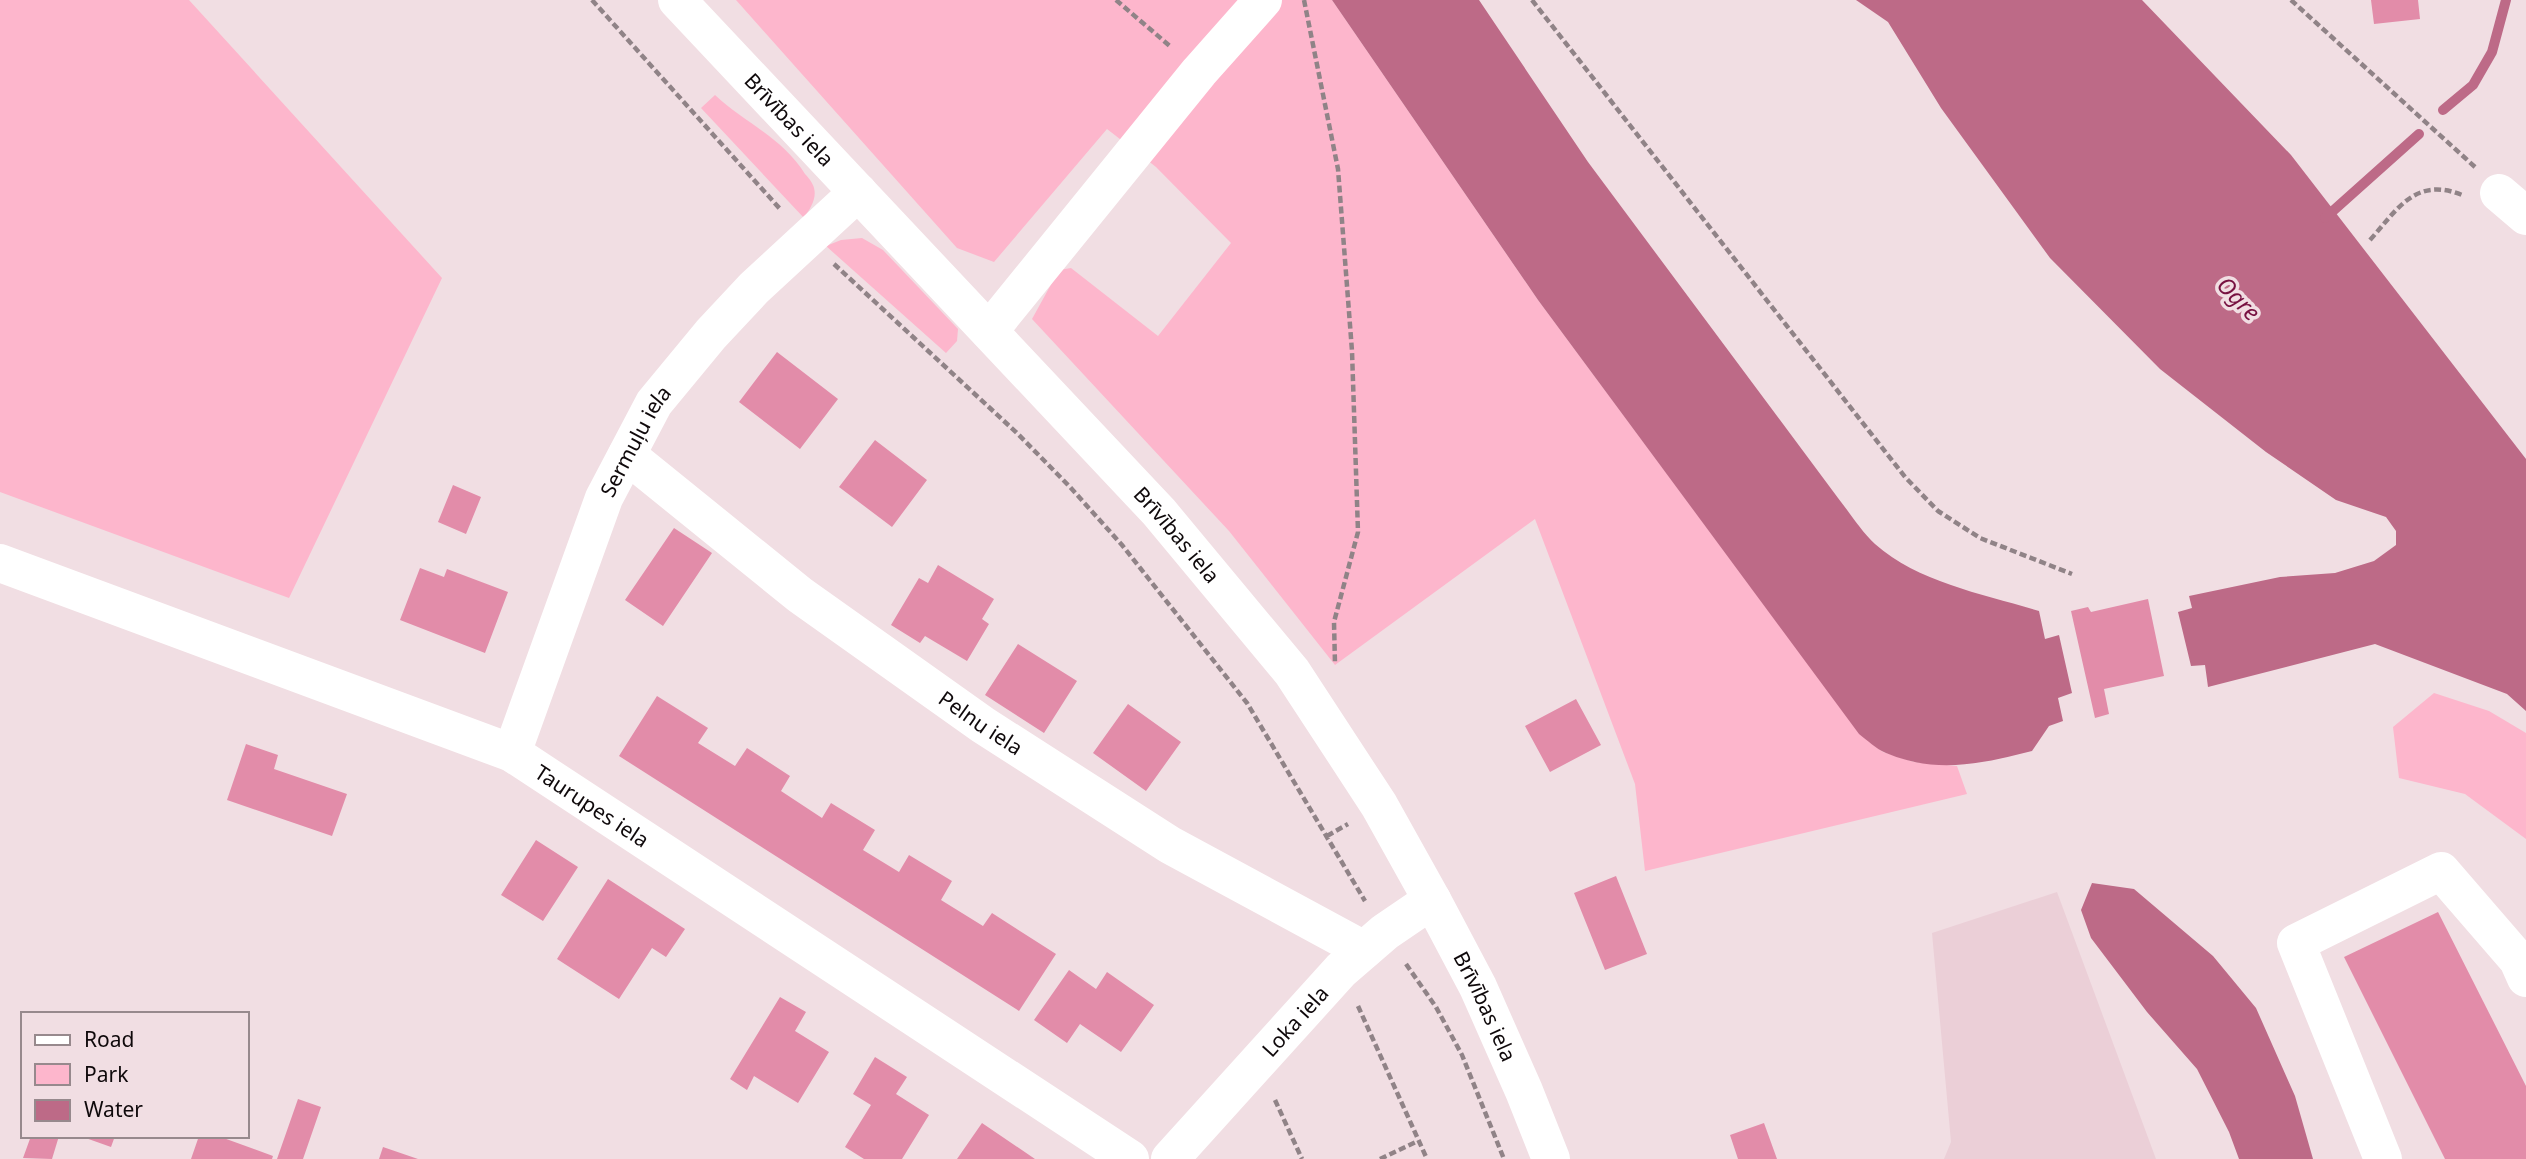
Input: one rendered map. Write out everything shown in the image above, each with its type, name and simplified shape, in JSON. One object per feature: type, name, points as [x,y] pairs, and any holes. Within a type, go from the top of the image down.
[{"type":"street","name":"Brīvības iela","points":[[677,0],[1159,512],[1292,672],[1379,806],[1432,900],[1478,987],[1524,1091],[1550,1159]]},
{"type":"street","points":[[989,331],[1199,72],[1262,0]]},
{"type":"street","name":"Sermuļu iela","points":[[512,754],[604,498],[654,403],[711,334],[754,288],[858,192]]},
{"type":"street","name":"Pelnu iela","points":[[627,455],[800,595],[983,725],[1170,845],[1363,951]]},
{"type":"street","name":"Taurupes iela","points":[[0,563],[512,754],[1130,1159]]},
{"type":"street","points":[[2383,1159],[2295,943],[2441,872],[2518,960],[2526,978]]},
{"type":"street","name":"Loka iela","points":[[1170,1159],[1257,1062],[1363,951],[1432,900]]},
{"type":"path","points":[[592,0],[808,240],[1018,434],[1070,487],[1122,545],[1247,703],[1363,951],[1418,1141],[1427,1159]]},
{"type":"path","points":[[1116,0],[1172,48]]},
{"type":"path","points":[[1304,0],[1338,169],[1352,351],[1358,532],[1334,622],[1335,665],[1326,655]]},
{"type":"path","points":[[1532,0],[1905,477],[1938,511],[1980,538],[2072,574]]},
{"type":"path","points":[[2291,0],[2483,174],[2511,203]]},
{"type":"path","points":[[2371,240],[2408,197],[2431,190],[2448,190],[2468,198],[2511,203]]},
{"type":"path","points":[[1363,951],[1436,1007],[1462,1055],[1504,1159]]},
{"type":"path","points":[[1257,1062],[1302,1159]]},
{"type":"path","points":[[1380,1159],[1418,1141]]},
{"type":"shaded area","points":[[2057,892],[2156,1159],[1944,1159],[1951,1142],[1932,933]]},
{"type":"green space","points":[[0,0],[189,0],[442,278],[289,598],[0,492]]},
{"type":"green space","points":[[736,0],[1332,0],[1538,300],[1859,733],[1883,752],[1914,762],[1957,766],[1967,794],[1645,871],[1635,784],[1535,519],[1335,665],[1229,531],[1032,319],[1059,270],[1071,268],[1158,336],[1231,243],[1156,167],[1107,129],[994,262],[957,248]]},
{"type":"green space","points":[[715,95],[786,150],[810,180],[815,196],[804,218],[701,108]]},
{"type":"green space","points":[[862,238],[883,250],[958,329],[957,341],[946,353],[826,246],[841,240]]},
{"type":"green space","points":[[2434,693],[2489,711],[2526,733],[2526,839],[2465,794],[2399,778],[2393,727]]},
{"type":"water","points":[[1332,0],[1479,0],[1588,162],[1870,539],[1911,569],[1932,578],[2039,611],[2045,639],[2059,635],[2072,693],[2058,698],[2063,721],[2049,726],[2032,751],[1959,765],[1904,759],[1882,751],[1859,734],[1538,300]]},
{"type":"water","name":"Ogre","points":[[1856,0],[2142,0],[2291,155],[2526,459],[2526,711],[2507,694],[2375,644],[2208,687],[2205,665],[2191,666],[2178,612],[2192,608],[2189,596],[2280,577],[2335,573],[2374,561],[2396,545],[2396,531],[2386,517],[2336,500],[2266,452],[2160,369],[2050,258],[1941,108],[1888,22]]},
{"type":"water","points":[[2092,883],[2134,889],[2213,956],[2256,1008],[2295,1096],[2313,1159],[2239,1159],[2229,1132],[2197,1069],[2147,1012],[2091,938],[2081,910]]},
{"type":"building","points":[[2371,0],[2418,0],[2420,19],[2374,24]]},
{"type":"building","points":[[777,352],[838,399],[800,449],[739,402]]},
{"type":"building","points":[[875,440],[927,480],[892,527],[839,487]]},
{"type":"building","points":[[453,485],[481,497],[466,534],[438,522]]},
{"type":"building","points":[[674,528],[712,553],[663,626],[625,600]]},
{"type":"building","points":[[938,565],[994,599],[982,619],[989,624],[967,661],[925,636],[920,643],[891,625],[919,578],[928,583]]},
{"type":"building","points":[[420,568],[444,577],[447,569],[508,592],[485,653],[400,620]]},
{"type":"building","points":[[2148,599],[2164,676],[2104,689],[2109,714],[2095,718],[2071,611],[2088,607],[2091,612]]},
{"type":"building","points":[[1018,644],[1077,681],[1044,733],[985,695]]},
{"type":"building","points":[[657,696],[708,728],[698,743],[735,766],[747,748],[790,776],[781,791],[822,818],[831,803],[875,830],[863,850],[899,872],[909,855],[952,881],[941,900],[983,926],[992,913],[1056,954],[1019,1011],[619,756]]},
{"type":"building","points":[[1576,699],[1601,745],[1550,772],[1525,726]]},
{"type":"building","points":[[1128,704],[1181,742],[1146,791],[1093,753]]},
{"type":"building","points":[[246,744],[278,755],[274,769],[347,794],[332,836],[227,800]]},
{"type":"building","points":[[536,840],[578,867],[543,921],[501,895]]},
{"type":"building","points":[[1616,876],[1647,954],[1605,970],[1574,893]]},
{"type":"building","points":[[608,879],[685,929],[666,957],[652,948],[619,999],[557,959]]},
{"type":"building","points":[[2438,912],[2526,1086],[2526,1159],[2445,1159],[2344,957]]},
{"type":"building","points":[[1069,970],[1096,989],[1107,972],[1154,1005],[1121,1052],[1080,1024],[1067,1043],[1034,1020]]},
{"type":"building","points":[[780,997],[806,1012],[795,1031],[829,1052],[798,1103],[754,1076],[747,1090],[730,1079]]},
{"type":"building","points":[[875,1057],[907,1077],[896,1094],[929,1115],[902,1159],[864,1159],[845,1147],[871,1105],[853,1094]]},
{"type":"building","points":[[298,1099],[321,1107],[303,1159],[277,1159]]},
{"type":"building","points":[[982,1123],[1035,1159],[957,1159]]},
{"type":"building","points":[[1764,1123],[1777,1159],[1738,1159],[1730,1135]]},
{"type":"building","points":[[30,1138],[58,1138],[52,1159],[23,1158]]},
{"type":"building","points":[[86,1138],[114,1138],[111,1147]]},
{"type":"building","points":[[198,1138],[224,1138],[273,1156],[272,1159],[191,1159]]},
{"type":"building","points":[[383,1147],[418,1159],[379,1159]]},
{"type":"waterway","points":[[2443,110],[2473,85],[2492,52],[2506,0]]},
{"type":"waterway","points":[[2325,218],[2419,134]]}]
